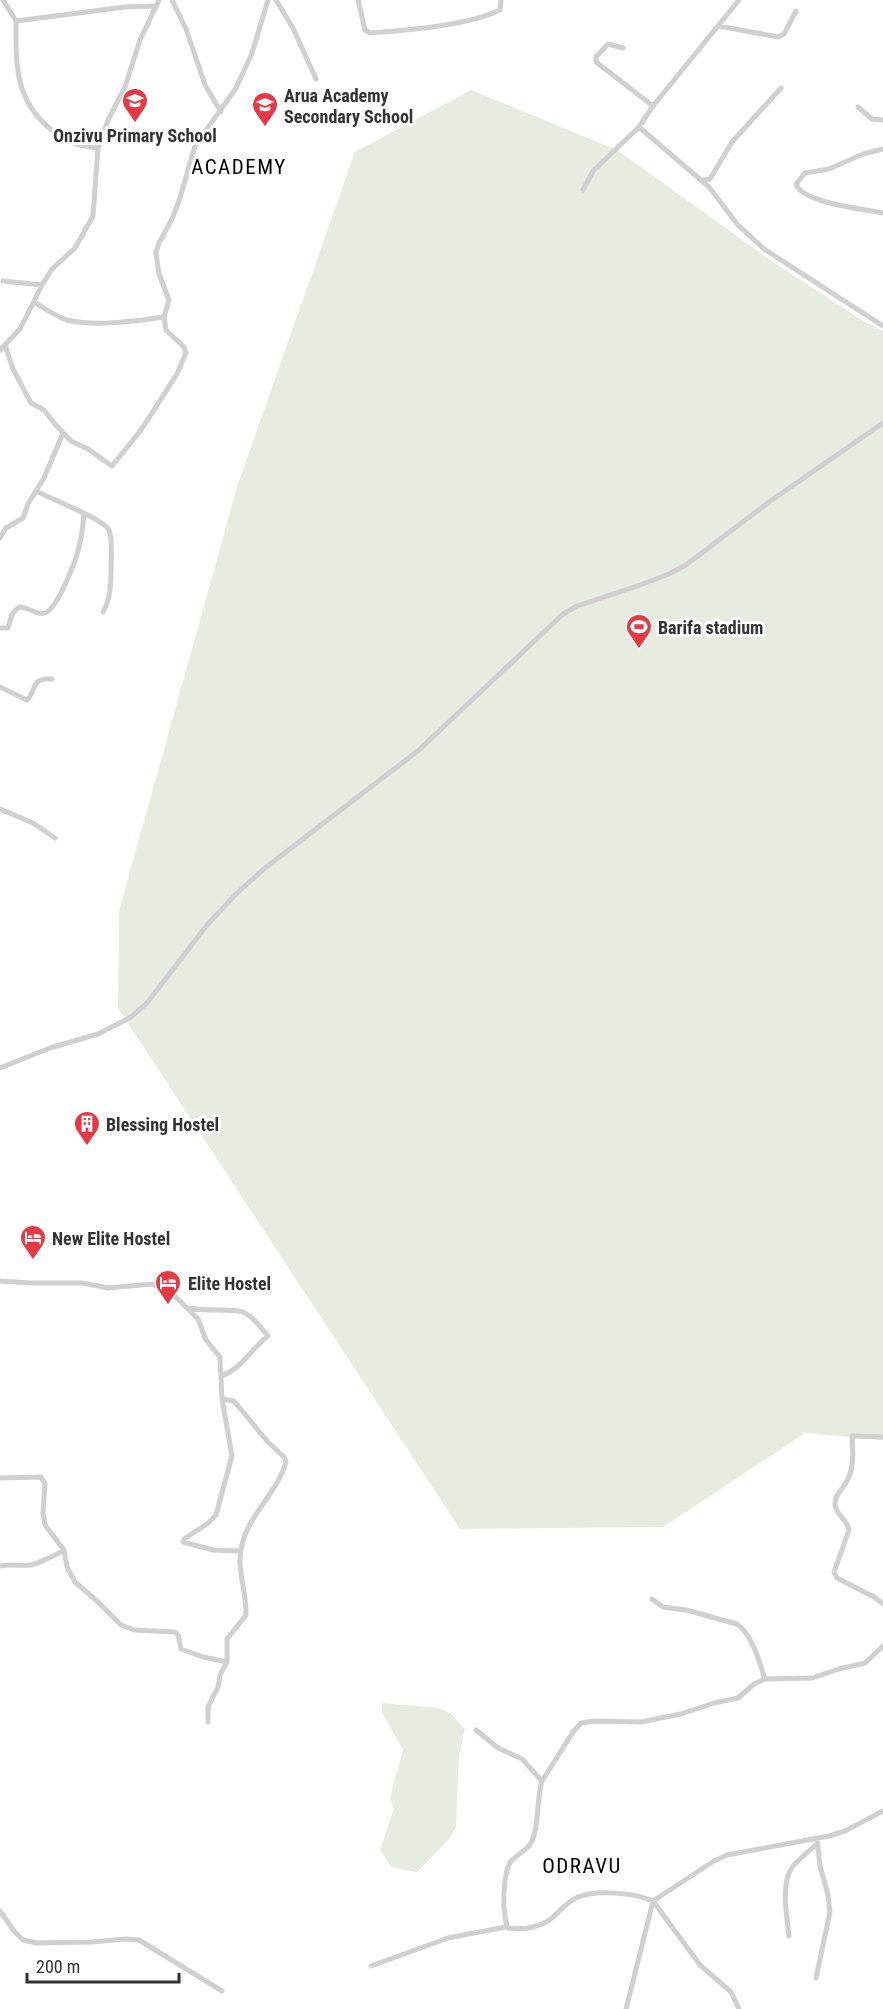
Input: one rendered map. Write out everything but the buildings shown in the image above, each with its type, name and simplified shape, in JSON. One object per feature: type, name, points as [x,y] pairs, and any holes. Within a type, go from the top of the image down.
[{"type":"street","points":[[3,0],[15,21],[16,62],[28,106],[42,122],[72,144],[98,148]]},
{"type":"street","points":[[172,0],[186,29],[205,85],[220,112]]},
{"type":"street","points":[[5,345],[13,369],[30,403],[44,410],[63,433],[112,466],[141,430],[177,374],[186,353],[184,347],[166,330],[164,317],[169,300],[156,261],[159,243],[180,198],[195,146],[236,88],[246,66],[268,0]]},
{"type":"street","points":[[276,0],[293,28],[316,79]]},
{"type":"street","points":[[358,0],[365,30],[370,33],[483,17],[500,10],[501,0]]},
{"type":"street","points":[[583,190],[593,171],[639,127],[653,106],[740,0]]},
{"type":"street","points":[[15,21],[157,3]]},
{"type":"street","points":[[0,350],[20,329],[42,285],[52,270],[75,248],[93,216],[98,148],[108,120],[125,87],[140,40],[157,3]]},
{"type":"street","points":[[719,26],[778,37],[784,34],[796,11]]},
{"type":"street","points":[[623,48],[608,44],[596,57],[596,62],[653,106]]},
{"type":"street","points":[[702,180],[710,179],[732,142],[781,88]]},
{"type":"street","points":[[858,107],[872,119],[883,120]]},
{"type":"street","points":[[639,127],[702,180],[738,225],[764,249],[883,326]]},
{"type":"street","points":[[883,149],[863,154],[829,169],[805,173],[796,184],[798,190],[804,194],[826,202],[883,213]]},
{"type":"street","points":[[3,281],[42,285]]},
{"type":"street","points":[[34,302],[56,315],[76,321],[120,322],[164,317]]},
{"type":"street","points":[[0,1068],[50,1048],[115,1027],[131,1017],[147,1003],[207,926],[237,893],[419,750],[563,614],[577,606],[640,585],[686,565],[769,502],[883,423]]},
{"type":"street","points":[[0,538],[6,528],[23,518],[28,504],[44,478],[63,433]]},
{"type":"street","points":[[36,491],[100,521],[110,531],[111,587],[103,612]]},
{"type":"street","points":[[0,628],[8,628],[12,614],[19,607],[25,607],[41,614],[45,614],[50,609],[62,591],[79,548],[84,514]]},
{"type":"street","points":[[0,687],[27,700],[39,680],[52,679]]},
{"type":"street","points":[[0,809],[33,823],[55,838]]},
{"type":"street","points":[[0,1281],[82,1283],[108,1288],[152,1284],[172,1293],[189,1308],[198,1319],[206,1340],[220,1357],[222,1399],[231,1443],[231,1462],[216,1515],[183,1542],[213,1550],[240,1551]]},
{"type":"street","points":[[189,1308],[203,1311],[241,1311],[248,1315],[268,1336],[238,1367],[222,1376]]},
{"type":"street","points":[[208,1722],[208,1707],[216,1693],[226,1662],[227,1639],[246,1616],[240,1551],[253,1519],[272,1492],[286,1462],[234,1401],[222,1399]]},
{"type":"street","points":[[883,1437],[852,1436],[851,1469],[834,1503],[837,1511],[848,1524],[849,1530],[834,1572],[837,1578],[868,1593],[883,1604]]},
{"type":"street","points":[[0,1478],[41,1477],[44,1480],[43,1519],[64,1550],[70,1576],[121,1625],[134,1630],[175,1632],[178,1635],[181,1649],[226,1662]]},
{"type":"street","points":[[0,1566],[13,1563],[32,1565],[64,1550]]},
{"type":"street","points":[[652,1599],[663,1607],[693,1612],[737,1624],[746,1632],[765,1679]]},
{"type":"street","points":[[506,1927],[504,1905],[508,1868],[512,1860],[527,1848],[533,1839],[542,1781],[573,1732],[581,1724],[594,1721],[641,1722],[681,1714],[738,1698],[754,1684],[765,1679],[812,1678],[844,1667],[866,1663],[883,1646]]},
{"type":"street","points":[[476,1730],[498,1748],[522,1759],[542,1781]]},
{"type":"street","points":[[626,2009],[654,1901],[714,1861],[727,1855],[817,1841],[845,1831],[883,1811]]},
{"type":"street","points":[[789,1936],[786,1902],[789,1872],[817,1841]]},
{"type":"street","points":[[816,1978],[830,1905],[820,1866],[817,1841]]},
{"type":"street","points":[[371,1966],[448,1938],[506,1927],[511,1929],[541,1925],[574,1899],[585,1895],[631,1894],[654,1901],[700,1965],[731,1992],[739,2009]]},
{"type":"street","points":[[0,1911],[23,1940],[51,1943],[139,1940],[222,1991]]},
{"type":"shaded area","points":[[471,90],[617,150],[773,262],[863,321],[883,331],[883,1440],[805,1433],[663,1527],[460,1529],[118,1008],[119,911],[238,484],[355,152]]},
{"type":"shaded area","points":[[382,1703],[438,1708],[450,1713],[465,1729],[459,1755],[456,1826],[450,1838],[417,1872],[392,1867],[380,1850],[394,1809],[390,1798],[403,1750],[382,1712]]},
{"type":"place","name":"Onzivu Primary School","points":[[135,124]]},
{"type":"place","name":"Arua Academy Secondary School","points":[[265,128]]},
{"type":"place","name":"Barifa stadium","points":[[639,650]]},
{"type":"place","name":"Blessing Hostel","points":[[87,1147]]},
{"type":"place","name":"New Elite Hostel","points":[[33,1261]]},
{"type":"place","name":"Elite Hostel","points":[[168,1306]]},
{"type":"district","name":"ACADEMY","points":[[239,167]]},
{"type":"district","name":"ODRAVU","points":[[582,1866]]}]
